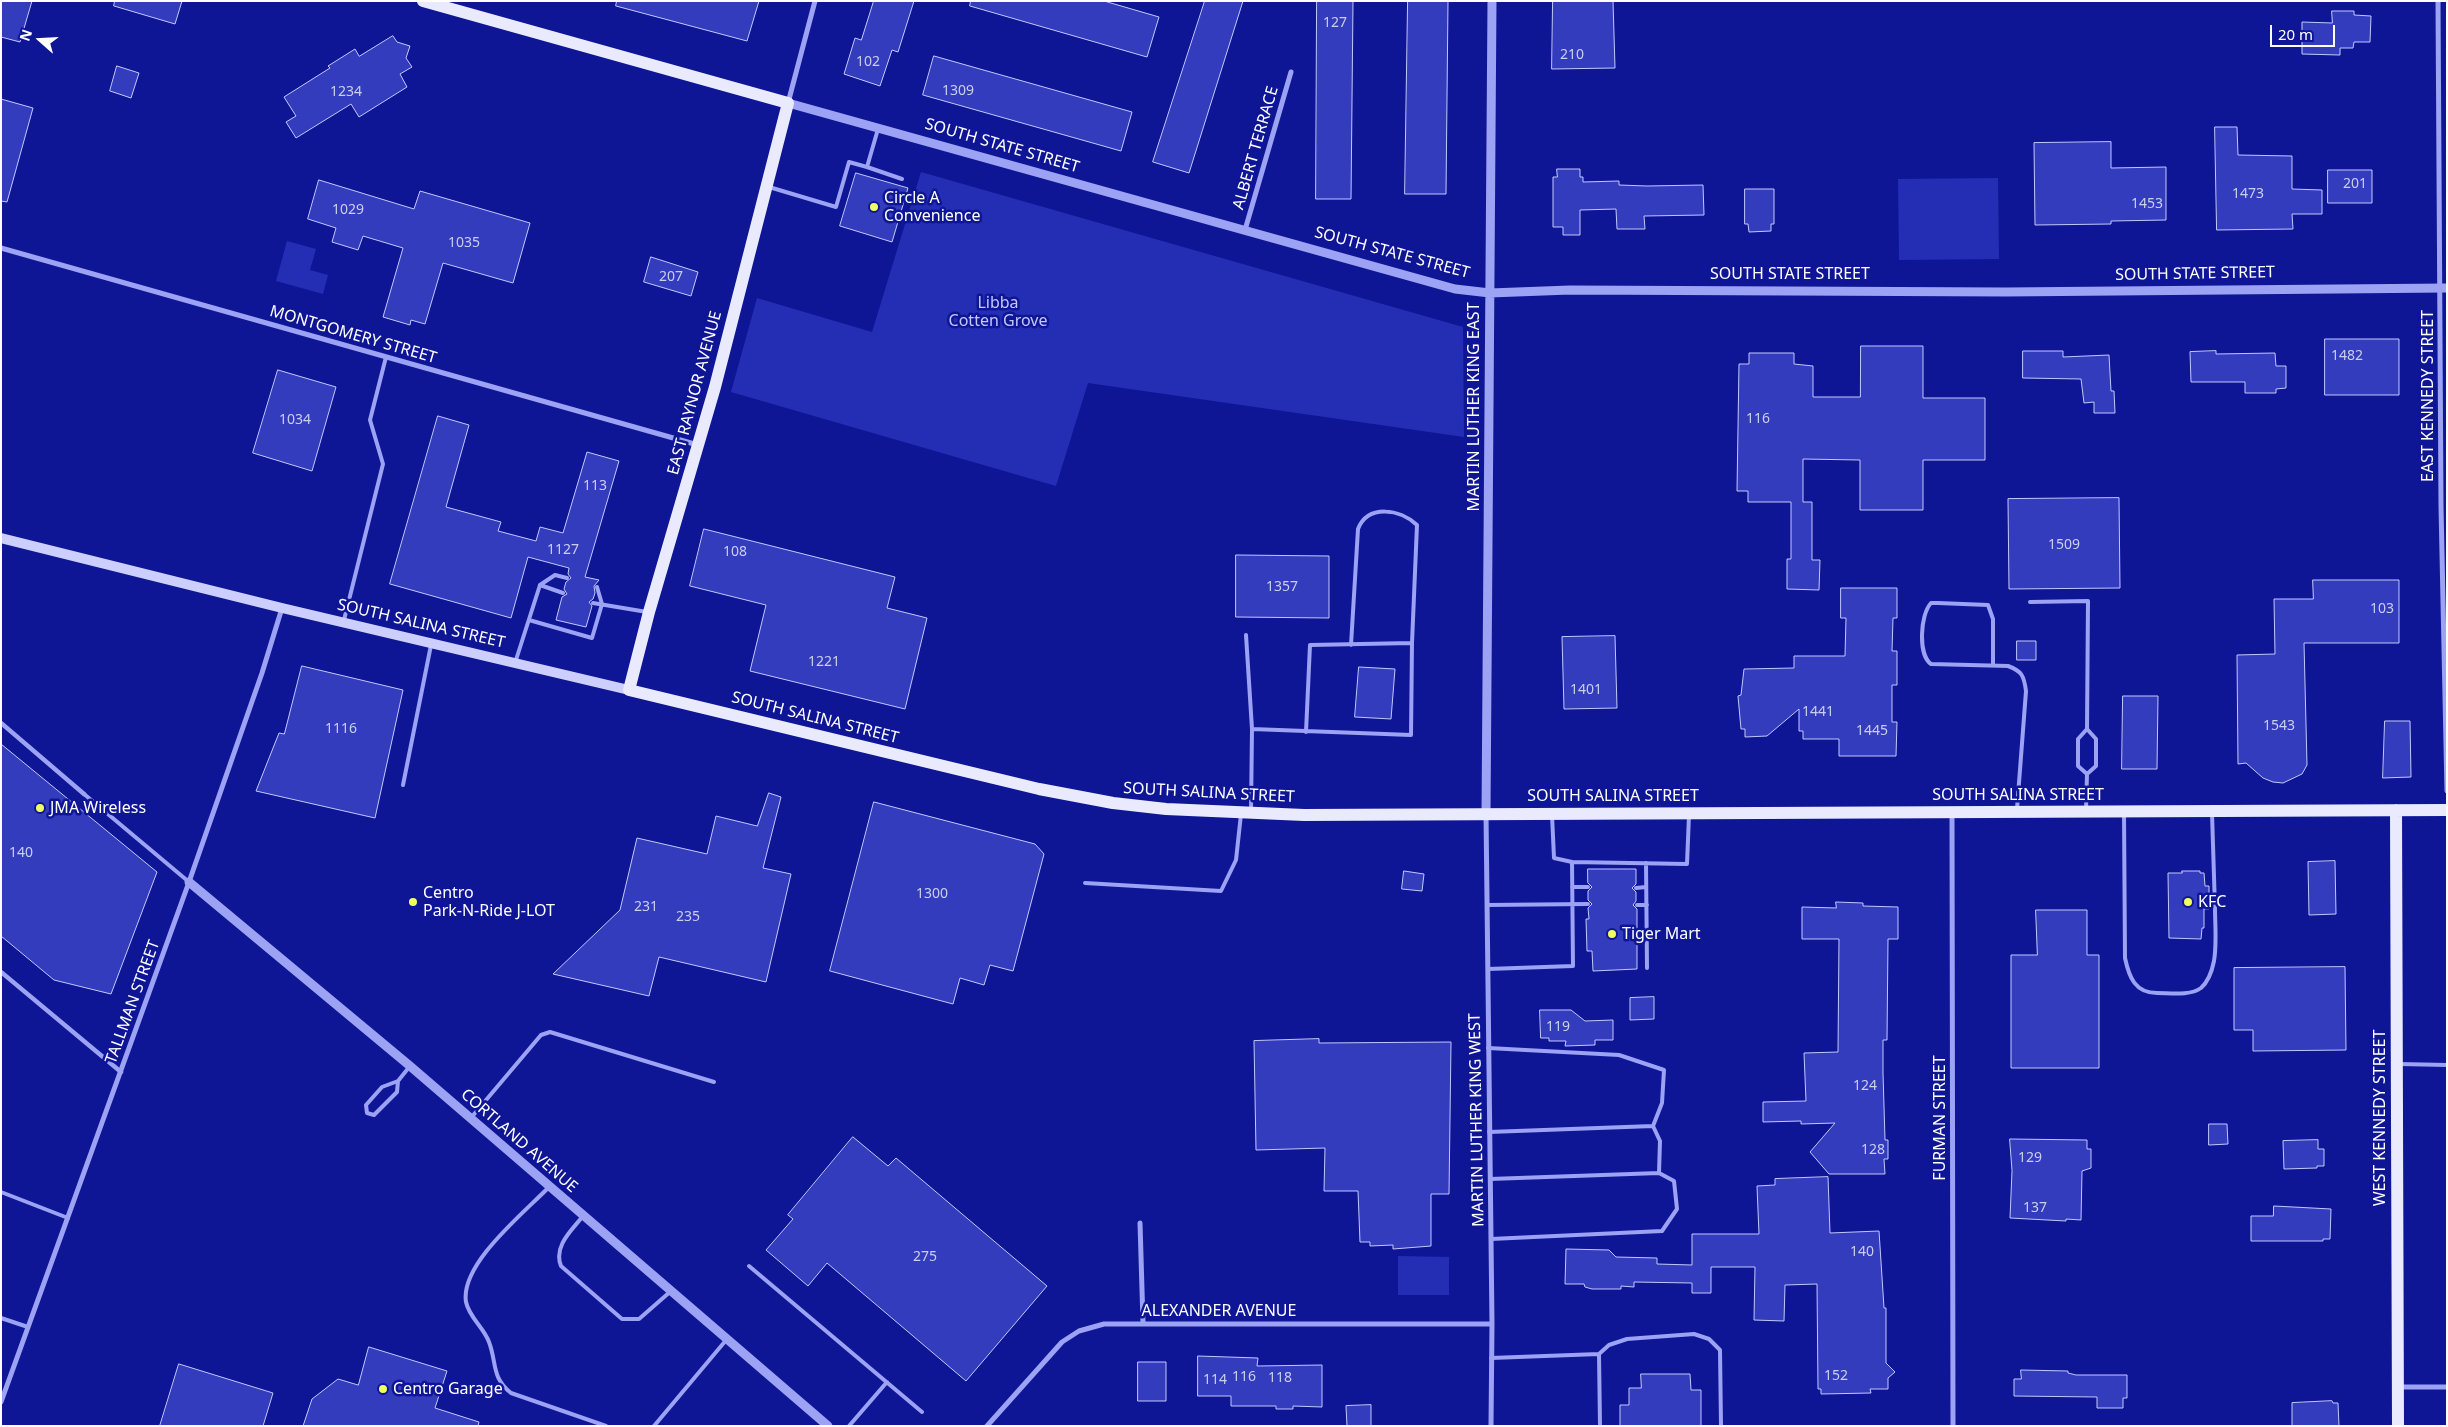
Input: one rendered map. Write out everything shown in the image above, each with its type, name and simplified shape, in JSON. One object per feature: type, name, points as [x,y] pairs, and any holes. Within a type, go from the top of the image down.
[{"type":"main road","name":"SOUTH STATE STREET","points":[[423,1],[452,5],[788,103]]},
{"type":"main road","name":"EAST RAYNOR AVENUE","points":[[629,690],[649,612],[699,445],[788,103]]},
{"type":"main road","name":"SOUTH SALINA STREET","points":[[1,538],[282,608],[1039,789],[1112,803],[1246,812],[1552,813],[2447,810]]},
{"type":"main road","name":"WEST KENNEDY STREET","points":[[2396,810],[2398,1426]]},
{"type":"street","points":[[788,103],[815,1]]},
{"type":"street","name":"MARTIN LUTHER KING EAST","points":[[1486,813],[1492,1]]},
{"type":"street","name":"EAST KENNEDY STREET","points":[[2438,1],[2444,288],[2441,506],[2447,791]]},
{"type":"street","name":"ALBERT TERRACE","points":[[1245,230],[1291,72]]},
{"type":"street","name":"SOUTH STATE STREET","points":[[788,103],[1455,289],[1490,293],[1570,290],[2006,292],[2444,288]]},
{"type":"street","name":"MONTGOMERY STREET","points":[[1,248],[699,445]]},
{"type":"street","name":"TALLMAN STREET","points":[[1,1402],[189,882],[262,673],[282,608]]},
{"type":"street","points":[[1,723],[84,794]]},
{"type":"street","name":"FURMAN STREET","points":[[1952,811],[1954,1426]]},
{"type":"street","name":"MARTIN LUTHER KING WEST","points":[[1486,813],[1492,1324],[1490,1426]]},
{"type":"street","name":"CORTLAND AVENUE","points":[[189,882],[410,1066],[828,1426]]},
{"type":"street","points":[[1,972],[121,1072]]},
{"type":"street","points":[[1140,1223],[1143,1323]]},
{"type":"street","name":"ALEXANDER AVENUE","points":[[987,1426],[1062,1342],[1080,1331],[1104,1324],[1492,1324]]},
{"type":"street","points":[[2398,1387],[2447,1386]]},
{"type":"lane","points":[[867,167],[879,128]]},
{"type":"lane","points":[[767,186],[836,207],[849,162],[902,178]]},
{"type":"lane","points":[[343,622],[383,464],[370,420],[386,357]]},
{"type":"lane","points":[[1252,729],[1411,735],[1412,643],[1417,525],[1408,517],[1397,513],[1370,513],[1362,519],[1358,529],[1351,645]]},
{"type":"lane","points":[[515,663],[540,585],[555,575],[567,578]]},
{"type":"lane","points":[[540,585],[563,593]]},
{"type":"lane","points":[[529,620],[592,638],[602,604],[597,587]]},
{"type":"lane","points":[[2030,602],[2088,601],[2087,729],[2078,739],[2078,766],[2087,774]]},
{"type":"lane","points":[[592,603],[649,612]]},
{"type":"lane","points":[[1992,665],[1993,619],[1988,605],[1931,603],[1925,609],[1923,635],[1926,660],[1939,666],[2008,666],[2020,671],[2024,677],[2026,690],[2017,811]]},
{"type":"lane","points":[[1085,883],[1221,891],[1236,860],[1246,812],[1252,729],[1246,635]]},
{"type":"lane","points":[[403,785],[432,643]]},
{"type":"lane","points":[[1306,732],[1310,645],[1412,643]]},
{"type":"lane","points":[[2086,811],[2087,774],[2096,766],[2096,739],[2087,729]]},
{"type":"lane","points":[[84,794],[189,882]]},
{"type":"lane","points":[[2124,810],[2124,958],[2128,975],[2134,985],[2147,992],[2156,993],[2192,992],[2200,988],[2209,978],[2214,960],[2215,925],[2212,810]]},
{"type":"lane","points":[[1552,813],[1554,858],[1572,862],[1687,864],[1689,812]]},
{"type":"lane","points":[[1488,969],[1573,966],[1572,862]]},
{"type":"lane","points":[[1646,863],[1647,968]]},
{"type":"lane","points":[[1572,887],[1588,887]]},
{"type":"lane","points":[[1636,888],[1646,887]]},
{"type":"lane","points":[[1487,905],[1588,904]]},
{"type":"lane","points":[[1636,905],[1647,905]]},
{"type":"lane","points":[[470,1118],[541,1035],[550,1032],[714,1082]]},
{"type":"lane","points":[[1488,1048],[1619,1055],[1664,1070],[1662,1103],[1653,1126],[1660,1141],[1659,1173]]},
{"type":"lane","points":[[2396,1064],[2447,1065]]},
{"type":"lane","points":[[367,1113],[366,1105],[382,1087],[398,1081],[410,1066]]},
{"type":"lane","points":[[367,1113],[374,1115],[393,1097],[397,1092],[398,1081]]},
{"type":"lane","points":[[362,1118],[367,1113]]},
{"type":"lane","points":[[1489,1132],[1653,1126]]},
{"type":"lane","points":[[1490,1179],[1659,1173],[1674,1181],[1677,1209],[1662,1231],[1491,1239]]},
{"type":"lane","points":[[550,1187],[480,1258],[466,1289],[466,1303],[489,1341],[496,1373],[502,1385],[511,1393],[606,1426]]},
{"type":"lane","points":[[1,1192],[68,1218]]},
{"type":"lane","points":[[584,1216],[564,1239],[558,1258],[561,1266],[622,1318],[638,1320],[671,1291]]},
{"type":"lane","points":[[749,1266],[922,1412]]},
{"type":"lane","points":[[1,1318],[28,1327]]},
{"type":"lane","points":[[1491,1358],[1599,1354],[1609,1344],[1627,1339],[1694,1334],[1709,1339],[1720,1350],[1721,1426]]},
{"type":"lane","points":[[654,1426],[727,1339]]},
{"type":"lane","points":[[1599,1354],[1600,1426]]},
{"type":"lane","points":[[849,1426],[887,1382]]},
{"type":"green space","name":"Libba Cotten Grove","points":[[921,172],[1463,327],[1464,437],[1088,383],[1056,486],[731,392],[757,298],[872,332]]},
{"type":"green space","points":[[1998,178],[1999,259],[1899,260],[1898,179]]},
{"type":"green space","points":[[287,241],[316,249],[310,270],[328,275],[323,294],[276,281]]},
{"type":"green space","points":[[1398,1256],[1449,1257],[1449,1295],[1398,1295]]},
{"type":"building","points":[[1,1],[32,1],[20,42],[1,37]]},
{"type":"building","points":[[115,1],[182,1],[175,24],[114,6]]},
{"type":"building","points":[[617,1],[759,1],[747,41],[616,6]]},
{"type":"building","points":[[874,1],[914,1],[898,52],[892,50],[880,86],[844,74],[855,38],[861,40]]},
{"type":"building","points":[[971,1],[1104,1],[1159,17],[1147,57],[970,6]]},
{"type":"building","points":[[1205,1],[1243,1],[1189,173],[1153,162]]},
{"type":"building","points":[[1317,1],[1353,1],[1351,199],[1316,199]]},
{"type":"building","points":[[1408,1],[1448,1],[1446,194],[1405,194]]},
{"type":"building","points":[[1553,1],[1613,1],[1615,68],[1552,69]]},
{"type":"building","points":[[2332,11],[2354,11],[2354,15],[2371,16],[2370,42],[2354,42],[2353,48],[2340,48],[2340,55],[2302,54],[2302,22],[2332,23]]},
{"type":"building","points":[[393,36],[397,42],[410,46],[406,58],[412,67],[400,74],[407,87],[359,117],[351,104],[296,138],[286,122],[296,116],[284,97],[330,68],[328,66],[355,49],[359,56]]},
{"type":"building","points":[[934,56],[1132,112],[1121,151],[923,95]]},
{"type":"building","points":[[117,66],[139,73],[131,98],[110,91]]},
{"type":"building","points":[[1,99],[33,108],[7,202],[1,201]]},
{"type":"building","points":[[2215,127],[2237,127],[2238,155],[2292,156],[2292,189],[2322,190],[2322,214],[2292,214],[2293,229],[2217,230]]},
{"type":"building","points":[[2111,142],[2111,168],[2166,167],[2166,220],[2111,221],[2111,224],[2035,225],[2034,143]]},
{"type":"building","points":[[1557,169],[1580,169],[1580,177],[1583,177],[1583,182],[1619,181],[1619,185],[1647,186],[1703,185],[1704,215],[1644,216],[1645,229],[1617,229],[1616,209],[1580,210],[1580,235],[1563,235],[1563,227],[1553,227],[1553,177],[1557,177]]},
{"type":"building","points":[[2328,170],[2372,170],[2372,203],[2328,203]]},
{"type":"building","name":"Circle A Convenience","points":[[856,173],[908,188],[892,242],[840,226]]},
{"type":"building","points":[[319,180],[414,209],[420,191],[530,223],[513,283],[443,263],[425,324],[411,320],[410,325],[383,317],[403,248],[363,236],[358,250],[332,242],[336,228],[308,219]]},
{"type":"building","points":[[1745,189],[1774,189],[1774,224],[1771,224],[1771,231],[1749,232],[1748,224],[1745,224]]},
{"type":"building","points":[[651,257],[698,272],[691,296],[644,282]]},
{"type":"building","points":[[2325,339],[2399,339],[2399,395],[2325,395]]},
{"type":"building","points":[[1861,346],[1923,346],[1923,398],[1985,398],[1985,460],[1923,460],[1923,510],[1860,510],[1860,460],[1803,459],[1803,502],[1812,502],[1812,560],[1820,560],[1819,590],[1787,589],[1787,559],[1791,559],[1791,502],[1748,502],[1748,491],[1737,491],[1739,364],[1749,364],[1749,353],[1794,353],[1794,364],[1813,366],[1813,397],[1860,397]]},
{"type":"building","points":[[2023,351],[2063,351],[2063,357],[2109,355],[2111,391],[2114,391],[2115,413],[2094,413],[2094,402],[2084,403],[2081,379],[2023,378]]},
{"type":"building","points":[[2216,351],[2216,354],[2275,353],[2276,366],[2286,366],[2286,388],[2276,389],[2276,393],[2245,393],[2245,382],[2191,382],[2190,352]]},
{"type":"building","points":[[278,370],[336,387],[312,471],[253,453]]},
{"type":"building","points":[[438,416],[469,425],[446,507],[501,522],[498,531],[536,541],[540,527],[563,533],[587,452],[619,461],[585,577],[599,580],[594,586],[595,593],[593,599],[589,602],[592,606],[586,627],[556,620],[562,597],[567,594],[564,589],[566,582],[571,578],[568,574],[569,568],[528,557],[511,618],[390,584]]},
{"type":"building","points":[[2119,498],[2120,588],[2009,589],[2008,499]]},
{"type":"building","points":[[704,529],[895,577],[887,608],[927,618],[905,709],[750,671],[766,605],[690,586]]},
{"type":"building","points":[[1236,555],[1329,556],[1329,618],[1236,617]]},
{"type":"building","points":[[2313,580],[2399,580],[2399,643],[2304,643],[2307,765],[2302,774],[2283,783],[2273,782],[2263,778],[2246,763],[2238,764],[2237,655],[2275,654],[2274,599],[2313,599]]},
{"type":"building","points":[[1841,588],[1897,588],[1897,618],[1893,618],[1892,651],[1897,651],[1897,685],[1892,685],[1892,722],[1897,722],[1896,756],[1839,756],[1839,739],[1803,739],[1803,731],[1799,731],[1799,709],[1767,736],[1745,737],[1745,729],[1741,729],[1738,696],[1741,695],[1744,669],[1794,668],[1794,656],[1845,656],[1846,618],[1841,618]]},
{"type":"building","points":[[1615,636],[1617,708],[1564,709],[1562,637]]},
{"type":"building","points":[[2017,641],[2036,641],[2036,660],[2017,660]]},
{"type":"building","points":[[302,666],[403,690],[375,818],[256,791],[279,733],[284,734]]},
{"type":"building","points":[[1359,667],[1395,669],[1391,719],[1355,717]]},
{"type":"building","points":[[2123,696],[2158,696],[2157,769],[2122,769]]},
{"type":"building","points":[[2385,721],[2410,721],[2411,777],[2383,778]]},
{"type":"building","name":"JMA Wireless","points":[[1,744],[157,872],[111,994],[54,980],[1,936]]},
{"type":"building","points":[[769,793],[781,797],[763,868],[791,874],[766,982],[659,957],[649,996],[553,974],[620,910],[637,838],[707,854],[716,816],[757,826]]},
{"type":"building","points":[[874,802],[1035,844],[1044,854],[1013,971],[990,965],[984,985],[960,978],[953,1004],[830,971]]},
{"type":"building","points":[[2335,861],[2336,914],[2309,915],[2308,862]]},
{"type":"building","points":[[1588,869],[1636,869],[1636,884],[1632,888],[1636,892],[1636,901],[1633,905],[1637,909],[1637,969],[1593,971],[1592,951],[1587,951],[1586,919],[1589,919],[1588,908],[1592,904],[1588,900],[1588,891],[1592,887],[1588,883]]},
{"type":"building","points":[[1404,871],[1424,874],[1422,891],[1402,889]]},
{"type":"building","name":"KFC","points":[[2182,871],[2200,871],[2200,873],[2204,873],[2205,886],[2209,886],[2209,909],[2204,909],[2204,928],[2202,928],[2201,939],[2169,938],[2168,873],[2182,873]]},
{"type":"building","points":[[1836,902],[1863,903],[1863,906],[1898,907],[1898,939],[1888,939],[1887,1040],[1883,1040],[1885,1140],[1888,1140],[1888,1159],[1884,1159],[1885,1174],[1829,1174],[1810,1152],[1835,1123],[1801,1124],[1801,1121],[1763,1122],[1763,1102],[1806,1101],[1804,1053],[1838,1052],[1839,939],[1802,939],[1802,907],[1836,908]]},
{"type":"building","points":[[2036,910],[2087,910],[2087,955],[2099,955],[2099,1068],[2011,1068],[2011,955],[2037,955]]},
{"type":"building","points":[[2345,967],[2346,1050],[2253,1051],[2253,1030],[2234,1030],[2234,968]]},
{"type":"building","points":[[1654,997],[1654,1019],[1630,1020],[1630,998]]},
{"type":"building","points":[[1540,1010],[1571,1010],[1585,1021],[1613,1020],[1613,1040],[1595,1040],[1595,1045],[1565,1046],[1566,1041],[1549,1041],[1549,1038],[1541,1038]]},
{"type":"building","points":[[1319,1039],[1319,1043],[1451,1042],[1449,1194],[1431,1194],[1431,1246],[1393,1249],[1393,1245],[1370,1246],[1370,1242],[1360,1242],[1358,1191],[1324,1191],[1325,1148],[1256,1150],[1254,1041]]},
{"type":"building","points":[[2209,1124],[2227,1124],[2228,1144],[2209,1145]]},
{"type":"building","points":[[853,1137],[888,1166],[896,1158],[1047,1286],[966,1381],[827,1263],[808,1286],[766,1250],[793,1219],[788,1215]]},
{"type":"building","points":[[2010,1139],[2087,1140],[2087,1149],[2091,1149],[2091,1168],[2082,1171],[2081,1220],[2010,1218],[2012,1171]]},
{"type":"building","points":[[2318,1140],[2318,1149],[2324,1149],[2324,1166],[2284,1169],[2283,1141]]},
{"type":"building","points":[[1828,1177],[1830,1233],[1879,1231],[1884,1308],[1886,1308],[1886,1363],[1895,1372],[1888,1378],[1888,1389],[1870,1389],[1871,1393],[1821,1394],[1821,1389],[1818,1389],[1817,1284],[1785,1285],[1784,1321],[1754,1320],[1755,1267],[1711,1267],[1711,1293],[1692,1293],[1692,1283],[1634,1282],[1634,1287],[1621,1286],[1621,1289],[1592,1289],[1585,1287],[1584,1284],[1565,1284],[1566,1249],[1609,1250],[1616,1257],[1657,1258],[1657,1264],[1692,1265],[1692,1234],[1759,1234],[1757,1186],[1775,1185],[1775,1179]]},
{"type":"building","points":[[2274,1206],[2331,1209],[2330,1239],[2323,1239],[2323,1241],[2251,1241],[2251,1216],[2273,1216]]},
{"type":"building","points":[[369,1347],[447,1371],[435,1408],[479,1422],[478,1426],[303,1426],[312,1399],[338,1379],[358,1385]]},
{"type":"building","points":[[1198,1356],[1258,1358],[1257,1366],[1322,1365],[1322,1407],[1293,1406],[1293,1409],[1276,1409],[1276,1406],[1231,1406],[1231,1396],[1198,1396]]},
{"type":"building","points":[[1138,1362],[1166,1362],[1166,1401],[1138,1401]]},
{"type":"building","points":[[179,1364],[273,1393],[263,1426],[160,1426]]},
{"type":"building","points":[[2021,1370],[2068,1371],[2068,1373],[2076,1375],[2127,1375],[2127,1398],[2123,1398],[2123,1408],[2097,1408],[2097,1397],[2014,1396],[2014,1379],[2021,1379]]},
{"type":"building","points":[[1641,1374],[1690,1374],[1691,1390],[1701,1390],[1701,1426],[1620,1426],[1620,1405],[1629,1405],[1629,1388],[1641,1388]]},
{"type":"building","points":[[2332,1401],[2333,1403],[2338,1403],[2339,1426],[2292,1426],[2292,1403]]},
{"type":"building","points":[[1371,1405],[1371,1426],[1347,1426],[1346,1406]]},
{"type":"place","name":"Circle A Convenience","points":[[874,207]]},
{"type":"place","name":"JMA Wireless","points":[[40,808]]},
{"type":"place","name":"Centro Park-N-Ride J-LOT","points":[[413,902]]},
{"type":"place","name":"KFC","points":[[2188,902]]},
{"type":"place","name":"Tiger Mart","points":[[1612,934]]},
{"type":"place","name":"Centro Garage","points":[[383,1389]]}]
